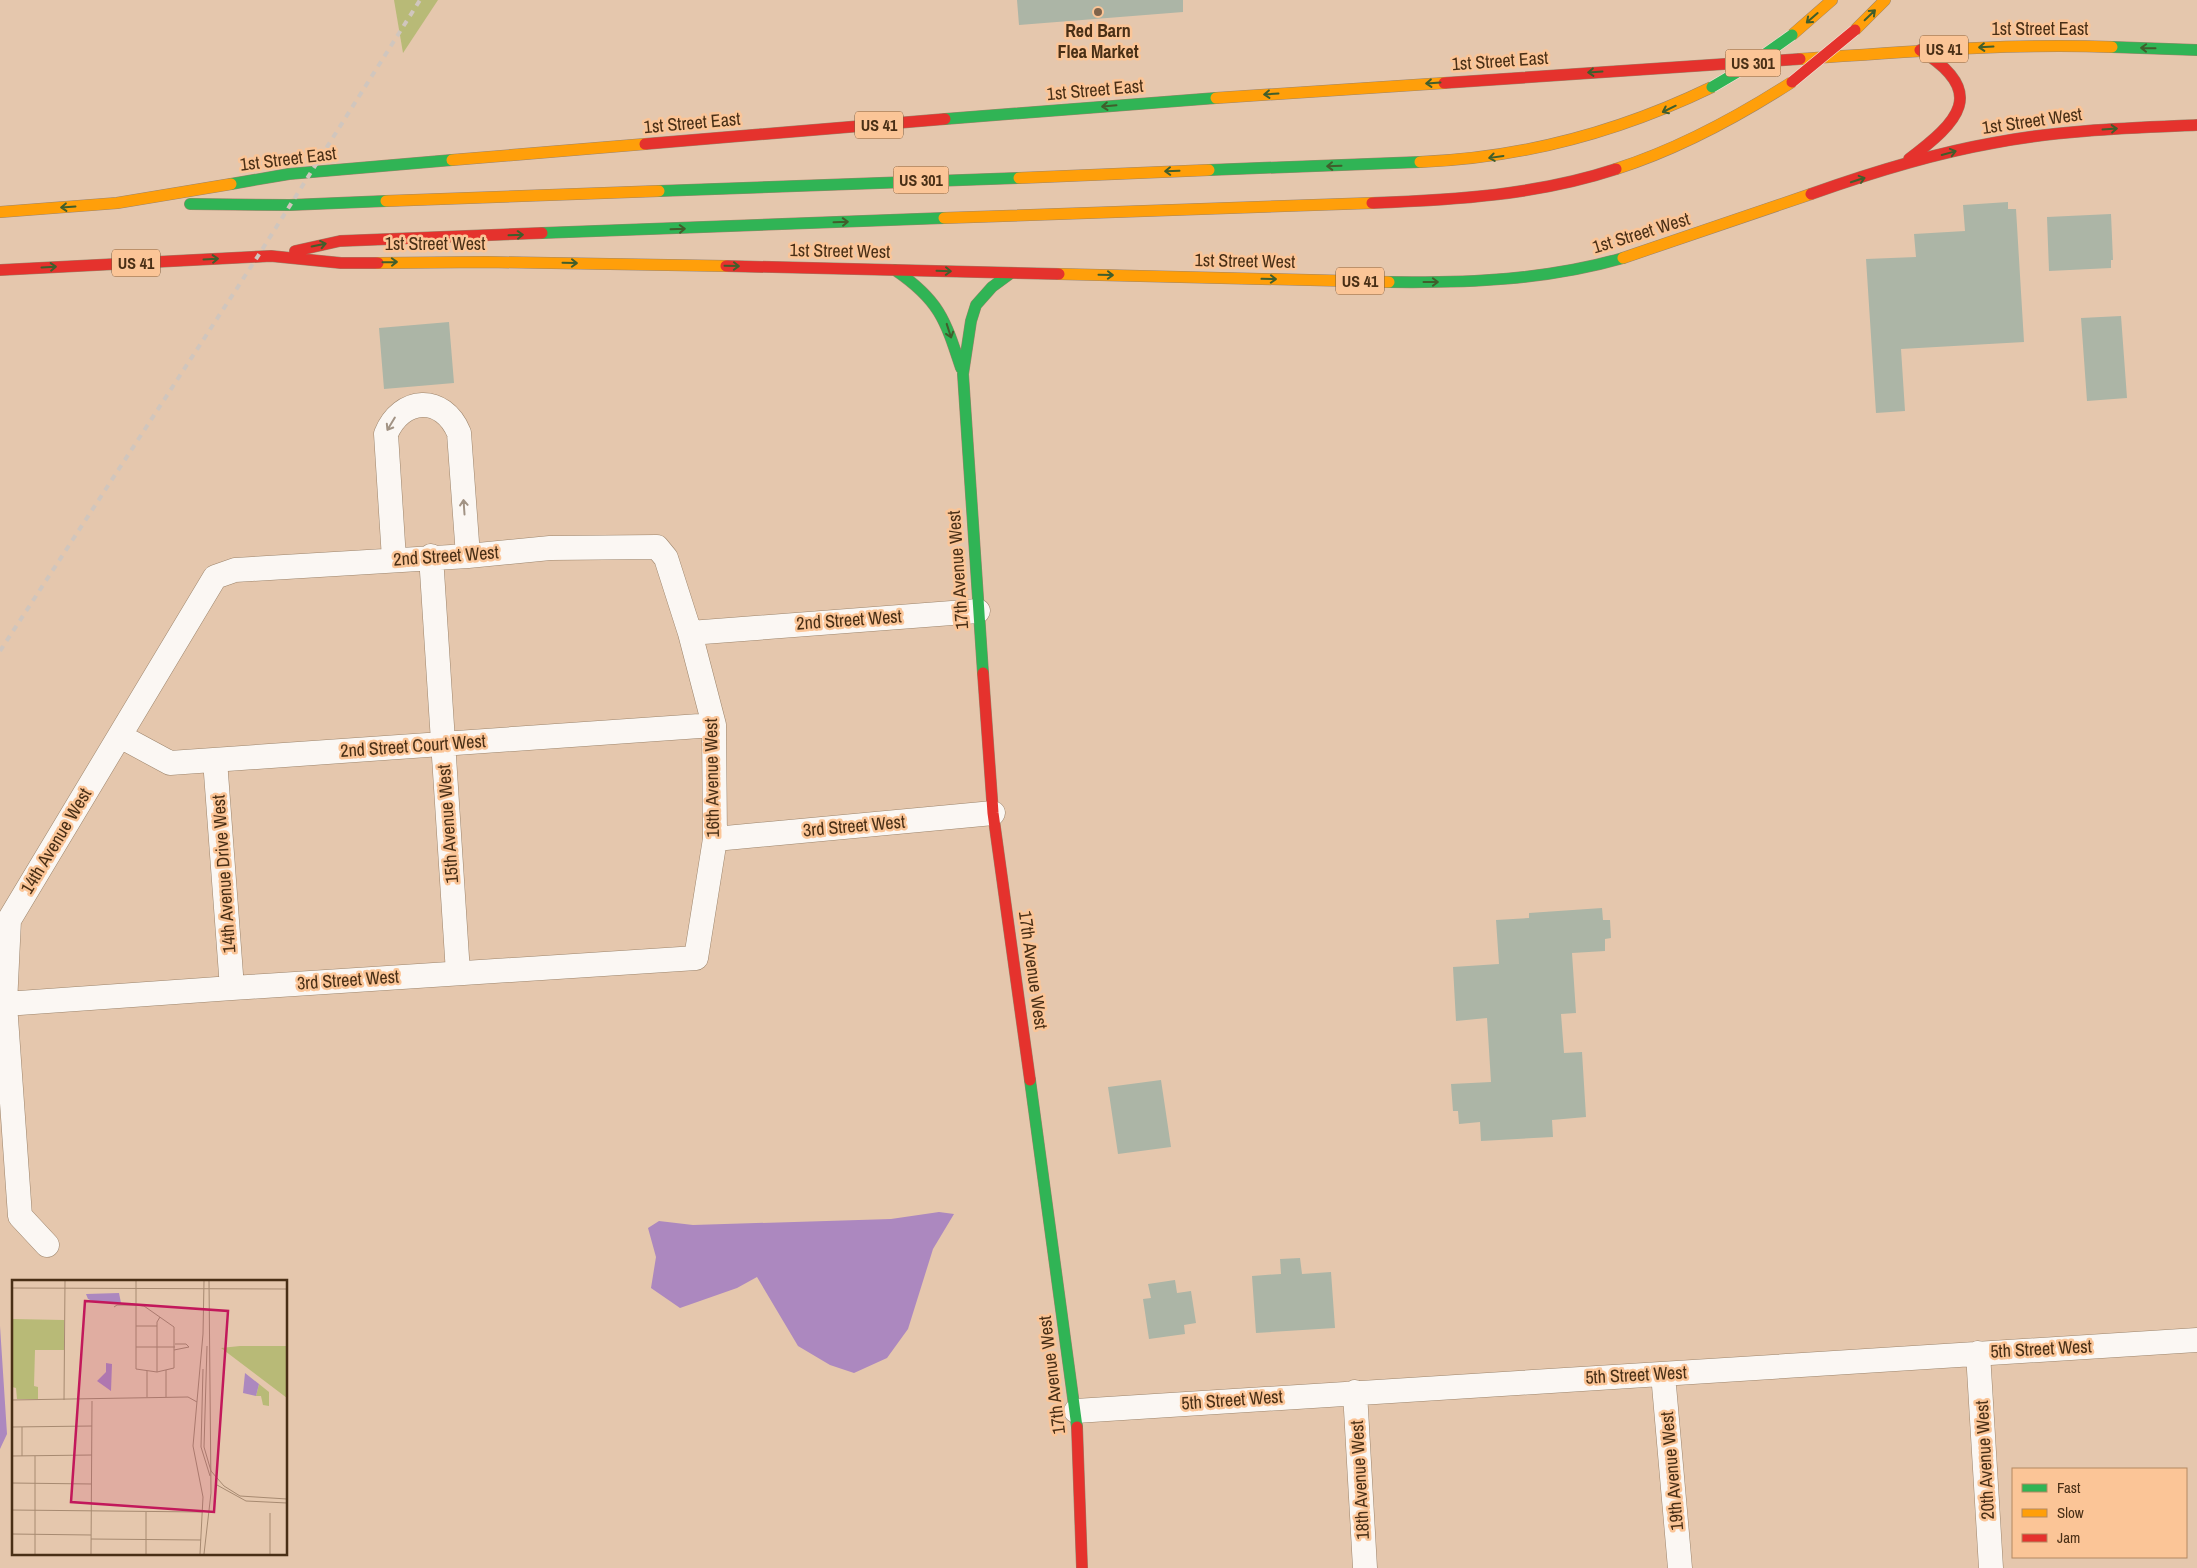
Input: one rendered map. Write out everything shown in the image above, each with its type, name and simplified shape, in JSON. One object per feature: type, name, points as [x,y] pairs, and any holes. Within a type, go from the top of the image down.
[{"type":"main road","name":"US 301","points":[[117,203],[290,205],[1457,161],[1526,153],[1594,137],[1661,112],[1712,87],[1792,36],[1832,0]]},
{"type":"main road","name":"1st Street West","points":[[272,256],[340,241],[1367,203],[1500,195],[1568,183],[1636,163],[1705,134],[1760,103],[1792,82],[1855,30],[1885,0]]},
{"type":"main road","name":"1st Street East","points":[[0,212],[117,203],[289,174],[1144,103],[1920,50],[2054,45],[2197,50]]},
{"type":"main road","points":[[1902,165],[1947,128],[1959,104],[1958,88],[1951,74],[1938,60],[1920,50]]},
{"type":"main road","name":"1st Street West","points":[[0,270],[272,256],[341,263],[487,262],[1471,282],[1527,278],[1583,269],[1633,256],[1902,165],[1965,148],[2037,135],[2118,128],[2197,125]]},
{"type":"main road","name":"17th Avenue West","points":[[895,270],[916,284],[935,303],[945,319],[963,374]]},
{"type":"main road","name":"17th Avenue West","points":[[1012,273],[992,287],[976,305],[971,322],[963,374],[993,813],[1076,1411],[1082,1568]]},
{"type":"street","points":[[394,559],[386,434],[389,426],[399,413],[406,409],[423,405],[431,406],[446,413],[455,424],[459,433],[468,556]]},
{"type":"street","name":"2nd Street West","points":[[225,573],[432,556],[468,556],[550,548],[657,547]]},
{"type":"street","name":"16th Avenue West","points":[[657,547],[666,558],[690,633],[714,725],[715,839],[696,958]]},
{"type":"street","name":"15th Avenue West","points":[[432,556],[442,744],[458,973]]},
{"type":"street","name":"14th Avenue West","points":[[47,1245],[20,1216],[3,1004],[9,920],[120,736],[225,573]]},
{"type":"street","name":"2nd Street West","points":[[690,633],[978,611]]},
{"type":"street","name":"2nd Street Court West","points":[[120,736],[170,763],[714,725]]},
{"type":"street","name":"14th Avenue Drive West","points":[[215,760],[232,988]]},
{"type":"street","name":"3rd Street West","points":[[715,839],[993,813]]},
{"type":"street","name":"3rd Street West","points":[[3,1004],[696,958]]},
{"type":"street","name":"5th Street West","points":[[1076,1411],[2197,1340]]},
{"type":"street","name":"20th Avenue West","points":[[1978,1353],[1991,1568]]},
{"type":"street","name":"19th Avenue West","points":[[1663,1374],[1680,1568]]},
{"type":"street","name":"18th Avenue West","points":[[1355,1392],[1365,1568]]},
{"type":"green space","points":[[394,0],[438,0],[403,53]]},
{"type":"shaded area","points":[[939,1212],[954,1214],[933,1249],[908,1329],[887,1358],[854,1373],[830,1365],[798,1346],[757,1277],[737,1288],[680,1308],[651,1288],[656,1257],[648,1228],[659,1221],[693,1225],[891,1219]]},
{"type":"shaded area","points":[[0,1326],[7,1434],[0,1449]]},
{"type":"building","name":"Red Barn Flea Market","points":[[1017,0],[1183,0],[1183,12],[1019,25]]},
{"type":"building","points":[[2008,202],[2008,209],[2016,209],[2024,342],[1901,349],[1905,411],[1876,413],[1866,259],[1916,257],[1914,234],[1965,231],[1963,205]]},
{"type":"building","points":[[2111,214],[2113,260],[2111,260],[2111,268],[2049,271],[2047,217]]},
{"type":"building","points":[[2121,316],[2127,398],[2087,401],[2081,318]]},
{"type":"building","points":[[449,322],[454,383],[384,389],[379,328]]},
{"type":"building","points":[[1602,908],[1603,920],[1610,920],[1611,938],[1605,939],[1605,951],[1572,953],[1576,1013],[1561,1014],[1564,1053],[1582,1052],[1586,1117],[1552,1120],[1553,1137],[1481,1141],[1480,1122],[1459,1124],[1458,1111],[1453,1111],[1451,1084],[1491,1082],[1487,1018],[1456,1021],[1453,967],[1499,964],[1496,920],[1529,918],[1529,913]]},
{"type":"building","points":[[1161,1080],[1171,1147],[1118,1154],[1108,1087]]},
{"type":"building","points":[[1300,1258],[1302,1274],[1331,1272],[1335,1328],[1256,1333],[1252,1276],[1281,1274],[1280,1259]]},
{"type":"building","points":[[1175,1280],[1177,1293],[1191,1291],[1196,1323],[1184,1325],[1185,1334],[1149,1339],[1143,1299],[1151,1298],[1148,1284]]},
{"type":"railway","points":[[0,651],[258,256],[420,0]]},
{"type":"traffic: fast","points":[[1712,87],[1751,64],[1792,35]]},
{"type":"traffic: fast","points":[[2112,47],[2197,50]]},
{"type":"traffic: fast","points":[[945,119],[1216,98]]},
{"type":"traffic: fast","points":[[231,184],[289,174],[452,160]]},
{"type":"traffic: fast","points":[[1209,170],[1420,162]]},
{"type":"traffic: fast","points":[[659,191],[1019,178]]},
{"type":"traffic: fast","points":[[190,204],[290,205],[386,201]]},
{"type":"traffic: fast","points":[[542,233],[944,218]]},
{"type":"traffic: fast","points":[[1389,282],[1507,279],[1565,271],[1623,258]]},
{"type":"traffic: fast","points":[[895,270],[922,291],[939,312],[945,323],[961,368]]},
{"type":"traffic: fast","points":[[983,673],[963,374],[971,321],[976,305],[992,287],[1011,273]]},
{"type":"traffic: fast","points":[[1030,1080],[1077,1427]]},
{"type":"traffic: slow","points":[[1792,35],[1832,0]]},
{"type":"traffic: slow","points":[[1855,30],[1885,0]]},
{"type":"traffic: slow","points":[[1800,59],[1995,47],[2112,47]]},
{"type":"traffic: slow","points":[[1616,169],[1662,152],[1707,132],[1792,82]]},
{"type":"traffic: slow","points":[[1216,98],[1444,83]]},
{"type":"traffic: slow","points":[[1420,162],[1496,155],[1570,140],[1642,117],[1712,87]]},
{"type":"traffic: slow","points":[[452,160],[645,144]]},
{"type":"traffic: slow","points":[[1019,178],[1209,170]]},
{"type":"traffic: slow","points":[[0,212],[117,203],[231,184]]},
{"type":"traffic: slow","points":[[386,201],[659,191]]},
{"type":"traffic: slow","points":[[1623,258],[1811,194]]},
{"type":"traffic: slow","points":[[944,218],[1372,203]]},
{"type":"traffic: slow","points":[[378,263],[487,262],[726,266]]},
{"type":"traffic: slow","points":[[1059,274],[1389,282]]},
{"type":"traffic: jam","points":[[1792,82],[1855,30]]},
{"type":"traffic: jam","points":[[1909,159],[1941,132],[1952,119],[1959,106],[1960,93],[1954,80],[1941,65],[1920,50]]},
{"type":"traffic: jam","points":[[1444,83],[1800,59]]},
{"type":"traffic: jam","points":[[645,144],[945,119]]},
{"type":"traffic: jam","points":[[1811,194],[1901,165],[1993,143],[2069,132],[2197,125]]},
{"type":"traffic: jam","points":[[1372,203],[1495,195],[1556,185],[1616,169]]},
{"type":"traffic: jam","points":[[295,251],[340,241],[542,233]]},
{"type":"traffic: jam","points":[[0,270],[271,256],[341,263],[378,263]]},
{"type":"traffic: jam","points":[[726,266],[1059,274]]},
{"type":"traffic: jam","points":[[983,673],[993,813],[1030,1080]]},
{"type":"traffic: jam","points":[[1077,1427],[1082,1568]]},
{"type":"place","name":"Red Barn Flea Market","points":[[1098,12]]}]
